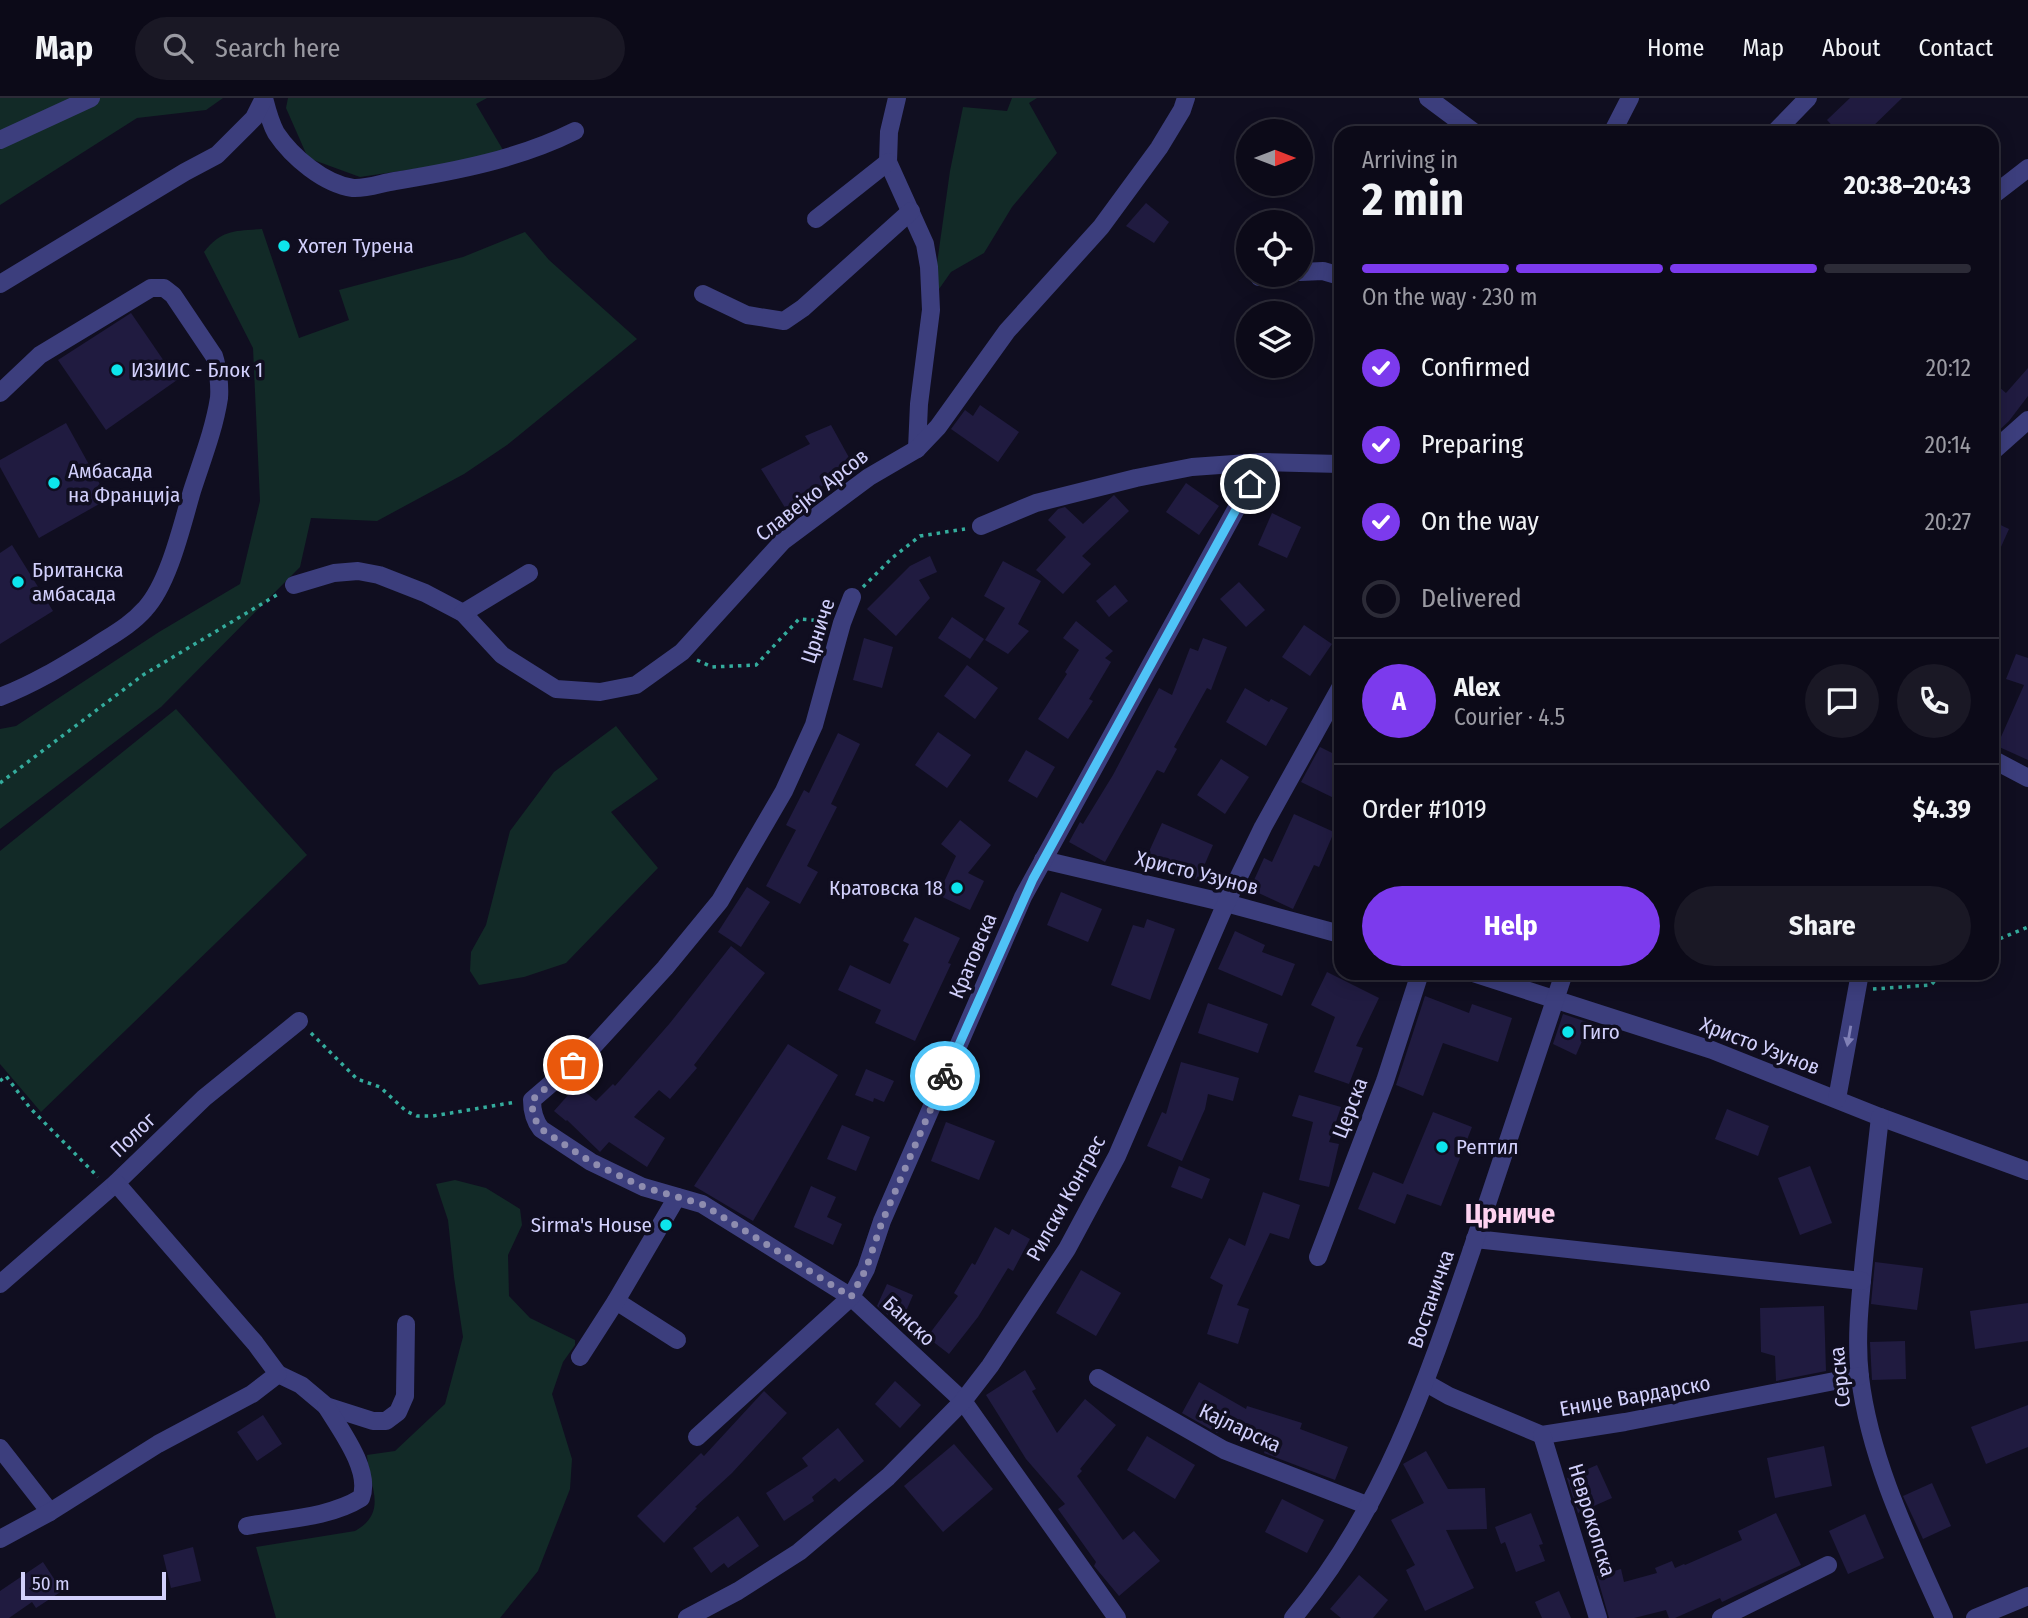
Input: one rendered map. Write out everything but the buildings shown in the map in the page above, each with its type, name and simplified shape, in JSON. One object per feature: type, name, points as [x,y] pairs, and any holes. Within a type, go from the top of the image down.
[{"type":"street","points":[[0,140],[91,98]]},
{"type":"street","points":[[264,98],[268,117],[276,134],[299,159],[327,179],[354,188],[456,171],[512,156],[575,131]]},
{"type":"street","points":[[0,285],[217,155],[254,118],[264,98]]},
{"type":"street","points":[[897,98],[889,132],[888,162],[925,244],[929,267],[931,310],[919,404],[917,449]]},
{"type":"street","name":"Славејко Арсов","points":[[294,585],[334,573],[358,571],[379,575],[425,593],[463,613],[502,655],[556,689],[600,692],[636,685],[682,652],[783,541],[869,477],[917,449],[938,427],[1007,331],[1101,227],[1159,148],[1182,110],[1186,98]]},
{"type":"street","points":[[1428,98],[1466,126]]},
{"type":"street","points":[[1616,126],[1630,98]]},
{"type":"street","points":[[1781,126],[1808,98]]},
{"type":"street","points":[[816,219],[888,162]]},
{"type":"street","points":[[1999,191],[2028,168]]},
{"type":"street","points":[[704,294],[747,315],[785,321],[911,211]]},
{"type":"street","points":[[1313,271],[1334,274]]},
{"type":"street","points":[[0,393],[40,355],[151,288],[164,288],[173,295],[214,356],[219,396],[180,535],[148,607],[132,623],[68,663],[29,686],[0,696]]},
{"type":"street","points":[[1999,446],[2028,419]]},
{"type":"street","points":[[981,526],[1037,503],[1192,467],[1262,462],[1334,464]]},
{"type":"street","name":"Кратовска","points":[[697,1437],[851,1297],[866,1269],[882,1222],[1023,897],[1262,462]]},
{"type":"street","points":[[463,613],[528,573]]},
{"type":"street","name":"Црниче","points":[[532,1100],[589,1051],[665,968],[720,901],[784,791],[809,737],[852,597]]},
{"type":"street","name":"Рилски Конгрес","points":[[687,1618],[738,1591],[799,1552],[888,1477],[962,1401],[990,1366],[1068,1249],[1111,1167],[1226,903],[1263,827],[1334,699]]},
{"type":"street","points":[[1999,763],[2028,778]]},
{"type":"street","name":"Христо Узунов","points":[[1043,860],[1334,931]]},
{"type":"street","name":"Церска","points":[[1318,1257],[1385,1081],[1418,980]]},
{"type":"street","name":"Христо Узунов","points":[[1495,980],[1712,1051],[2028,1171]]},
{"type":"street","name":"Востаничка","points":[[1293,1618],[1342,1553],[1370,1506],[1426,1383],[1562,980]]},
{"type":"street","points":[[1837,1099],[1858,982]]},
{"type":"street","name":"Полог","points":[[0,1284],[112,1185],[204,1098],[299,1021]]},
{"type":"street","name":"Банско","points":[[532,1100],[536,1123],[591,1162],[643,1187],[702,1204],[851,1297],[962,1401],[1117,1618]]},
{"type":"street","name":"Серска","points":[[1880,1117],[1858,1327],[1860,1376],[1866,1414],[1881,1462],[1898,1510],[1944,1618]]},
{"type":"street","points":[[112,1185],[255,1343],[278,1374],[301,1385],[326,1406],[354,1452],[365,1489],[361,1498],[348,1505],[318,1513],[247,1526]]},
{"type":"street","points":[[580,1356],[677,1197]]},
{"type":"street","points":[[1475,1239],[1862,1281]]},
{"type":"street","points":[[616,1301],[677,1340]]},
{"type":"street","points":[[326,1406],[373,1421],[386,1421],[393,1417],[405,1396],[406,1324]]},
{"type":"street","points":[[0,1539],[50,1512],[158,1444],[252,1394],[278,1374]]},
{"type":"street","name":"Ениџе Вардарско","points":[[1426,1383],[1449,1396],[1542,1434],[1625,1422],[1860,1376]]},
{"type":"street","name":"Кајларска","points":[[1098,1378],[1224,1450],[1370,1506]]},
{"type":"street","name":"Неврокопска","points":[[1542,1434],[1598,1618]]},
{"type":"street","points":[[0,1448],[50,1512]]},
{"type":"street","points":[[1721,1618],[1828,1565]]},
{"type":"street","points":[[1975,1618],[2028,1596]]},
{"type":"path","name":"Црниче","points":[[852,597],[892,558],[920,536],[981,526]]},
{"type":"path","points":[[0,783],[143,675],[294,585]]},
{"type":"path","points":[[682,652],[712,667],[756,665],[799,619],[842,623]]},
{"type":"path","points":[[1999,939],[2028,927]]},
{"type":"path","points":[[1858,982],[1931,985],[1936,980]]},
{"type":"path","points":[[299,1021],[357,1079],[380,1087],[406,1111],[417,1116],[433,1116],[532,1100]]},
{"type":"path","points":[[0,1081],[6,1076],[30,1108],[112,1185]]},
{"type":"green space","points":[[0,98],[223,98],[206,110],[137,118],[0,205]]},
{"type":"green space","points":[[288,98],[487,98],[476,104],[503,150],[461,162],[360,177],[308,158],[286,108]]},
{"type":"green space","points":[[1012,98],[1037,98],[1029,103],[1057,153],[1012,207],[984,253],[951,272],[932,299],[950,171],[963,107],[1007,111]]},
{"type":"green space","points":[[262,229],[299,338],[349,320],[339,290],[463,257],[525,232],[549,260],[637,339],[507,445],[464,474],[377,521],[311,518],[300,567],[161,707],[0,829],[0,729],[16,726],[159,632],[240,584],[260,501],[253,348],[204,252],[223,235]]},
{"type":"green space","points":[[176,709],[307,855],[41,1112],[0,1064],[0,851]]},
{"type":"green space","points":[[616,726],[658,779],[611,812],[658,868],[566,963],[524,977],[479,985],[470,971],[471,952],[486,925],[510,831],[554,772]]},
{"type":"green space","points":[[455,1180],[486,1188],[520,1209],[522,1225],[508,1255],[509,1296],[530,1318],[575,1340],[575,1345],[563,1362],[552,1394],[572,1459],[570,1489],[538,1571],[500,1618],[276,1618],[256,1547],[355,1531],[365,1524],[374,1507],[367,1455],[395,1451],[445,1404],[463,1337],[448,1220],[436,1184]]},
{"type":"way so far","points":[[573,1065],[532,1100],[536,1123],[541,1129],[591,1162],[643,1187],[702,1204],[851,1297],[866,1269],[882,1222],[945,1076]]},
{"type":"place","name":"Хотел Турена","points":[[284,246]]},
{"type":"place","name":"ИЗИИС - Блок 1","points":[[117,370]]},
{"type":"place","name":"Амбасада на Франција","points":[[54,483]]},
{"type":"place","name":"Британска амбасада","points":[[18,582]]},
{"type":"place","name":"Кратовска 18","points":[[957,888]]},
{"type":"place","name":"Гиго","points":[[1568,1032]]},
{"type":"place","name":"Рептил","points":[[1442,1147]]},
{"type":"place","name":"Sirma's House","points":[[666,1225]]},
{"type":"district","name":"Црниче","points":[[1510,1213]]},
{"type":"route","points":[[945,1076],[1023,897],[1250,484]]}]
